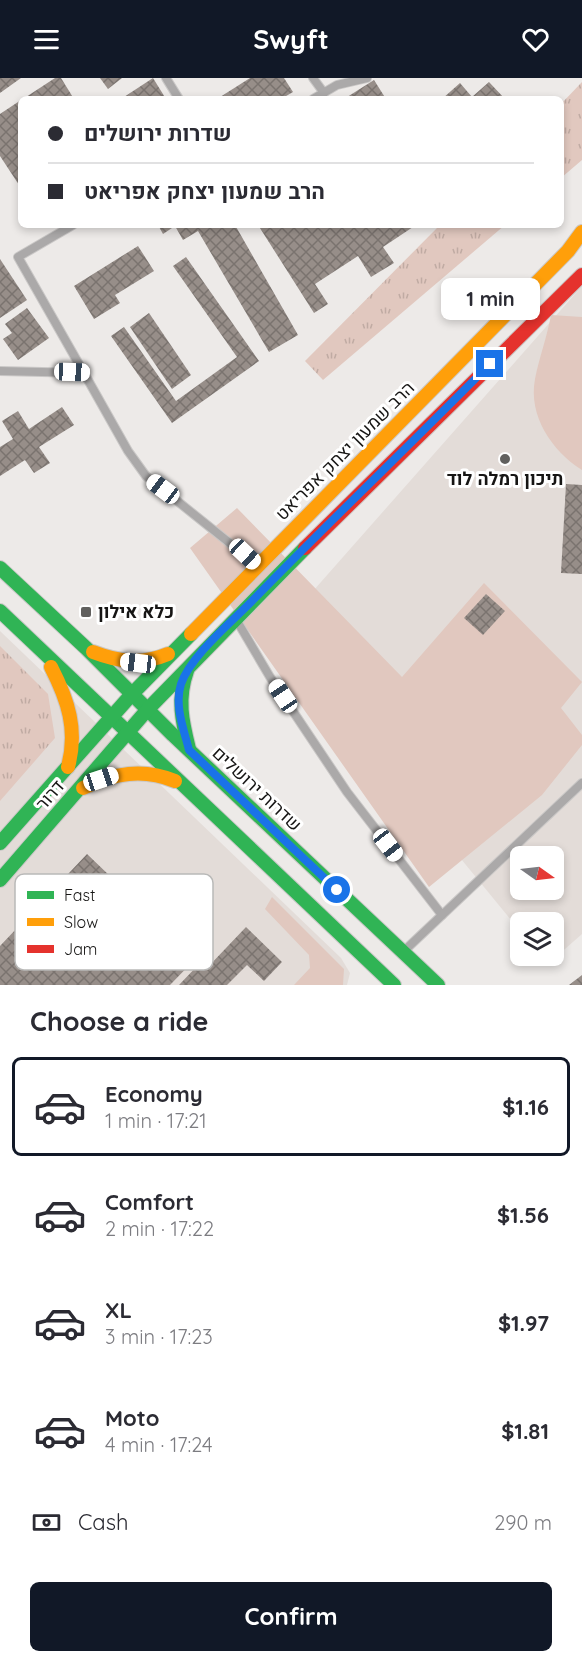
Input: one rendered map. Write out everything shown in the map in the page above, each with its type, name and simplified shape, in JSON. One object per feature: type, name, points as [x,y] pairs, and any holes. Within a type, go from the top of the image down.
[{"type":"street","name":"הרב שמעון יצחק אפריאט","points":[[132,694],[568,251],[582,232]]},
{"type":"street","points":[[148,709],[272,580],[582,275]]},
{"type":"street","name":"שדרות ירושלים","points":[[0,568],[86,648],[189,750],[392,962],[394,985]]},
{"type":"street","name":"שדרות ירושלים","points":[[0,611],[178,782],[392,962],[438,985]]},
{"type":"street","points":[[86,648],[108,657],[138,663],[149,662],[174,651]]},
{"type":"street","points":[[43,652],[60,685],[72,721],[73,744],[67,768]]},
{"type":"street","points":[[189,666],[180,685],[178,698],[189,750]]},
{"type":"street","name":"דרור","points":[[0,843],[132,694]]},
{"type":"street","name":"דרור","points":[[0,880],[148,709]]},
{"type":"street","points":[[75,795],[101,779],[130,772],[153,774],[178,782]]},
{"type":"street","points":[[368,985],[392,962]]},
{"type":"lane","points":[[166,78],[177,96]]},
{"type":"lane","points":[[313,78],[324,93]]},
{"type":"lane","points":[[319,96],[337,86],[367,78]]},
{"type":"lane","points":[[68,228],[18,257],[128,451],[146,476],[258,566],[272,580]]},
{"type":"lane","points":[[0,371],[84,373]]},
{"type":"lane","points":[[236,618],[270,677],[347,792],[442,915]]},
{"type":"lane","points":[[392,962],[582,783]]},
{"type":"shaded area","name":"תיכון רמלה לוד","points":[[582,286],[582,934],[564,950],[564,912],[510,912],[510,919],[276,633]]},
{"type":"shaded area","points":[[0,631],[341,958],[350,973],[347,985],[0,985]]},
{"type":"green space","points":[[582,82],[582,160],[564,175],[564,101]]},
{"type":"green space","points":[[437,228],[501,228],[323,380],[305,361]]},
{"type":"green space","points":[[551,315],[582,317],[582,470],[552,443],[535,406],[535,379]]},
{"type":"green space","points":[[237,508],[402,677],[484,583],[582,682],[561,708],[582,735],[582,745],[542,795],[429,887],[190,548]]},
{"type":"green space","points":[[0,646],[48,694],[55,738],[0,801]]},
{"type":"green space","points":[[272,897],[344,969],[343,985],[294,985],[310,968],[309,955],[265,909]]},
{"type":"building","points":[[0,78],[21,78],[0,93]]},
{"type":"building","points":[[55,78],[61,78],[72,96],[28,96]]},
{"type":"building","points":[[100,78],[122,78],[108,89]]},
{"type":"building","points":[[153,78],[164,96],[126,96]]},
{"type":"building","points":[[250,78],[284,78],[293,92],[286,96],[222,96]]},
{"type":"building","points":[[374,80],[384,96],[349,96]]},
{"type":"building","points":[[489,82],[502,96],[473,96]]},
{"type":"building","points":[[460,83],[471,96],[445,96]]},
{"type":"building","points":[[18,102],[18,183],[0,156],[0,114]]},
{"type":"building","points":[[160,228],[172,228],[163,234]]},
{"type":"building","points":[[176,228],[237,228],[298,335],[269,352],[198,231],[183,240]]},
{"type":"building","points":[[260,228],[412,228],[383,247],[394,263],[371,277],[358,256],[315,284],[328,304],[314,313]]},
{"type":"building","points":[[138,246],[154,271],[115,295],[120,303],[94,319],[74,286]]},
{"type":"building","points":[[186,257],[259,361],[172,423],[111,336],[124,327],[176,401],[237,357],[173,266]]},
{"type":"building","points":[[0,259],[27,300],[0,318]]},
{"type":"building","points":[[27,308],[49,338],[18,360],[3,339],[12,333],[5,324]]},
{"type":"building","points":[[149,313],[191,375],[172,389],[130,327]]},
{"type":"building","points":[[62,407],[74,425],[39,447],[50,463],[34,473],[25,460],[0,476],[0,447],[13,439],[2,421],[18,411],[29,429]]},
{"type":"building","points":[[566,484],[582,485],[582,574],[561,573]]},
{"type":"building","points":[[486,594],[505,611],[483,635],[464,618]]},
{"type":"building","points":[[87,854],[108,874],[68,874]]},
{"type":"building","points":[[246,927],[282,962],[264,981],[247,965],[227,985],[179,985],[193,970],[213,970],[213,962]]},
{"type":"building","points":[[15,930],[15,970],[185,970],[170,985],[0,985],[0,946]]},
{"type":"building","points":[[582,975],[582,985],[569,985]]},
{"type":"traffic: fast","points":[[0,880],[148,709],[305,548]]},
{"type":"traffic: fast","points":[[0,568],[438,985]]},
{"type":"traffic: fast","points":[[0,611],[394,985]]},
{"type":"traffic: fast","points":[[0,843],[132,694],[191,634]]},
{"type":"traffic: fast","points":[[187,671],[181,701],[189,749]]},
{"type":"traffic: slow","points":[[191,634],[568,251],[582,232]]},
{"type":"traffic: slow","points":[[93,652],[130,661],[149,660],[168,654]]},
{"type":"traffic: slow","points":[[51,667],[70,716],[72,740],[68,767]]},
{"type":"traffic: slow","points":[[83,788],[106,779],[129,774],[151,774],[175,781]]},
{"type":"traffic: jam","points":[[305,548],[582,275]]},
{"type":"place","name":"תיכון רמלה לוד","points":[[505,459]]},
{"type":"place","name":"כלא אילון","points":[[86,612]]},
{"type":"route","points":[[337,890],[189,750],[181,720],[178,698],[180,685],[189,666],[272,580],[490,364]]}]
